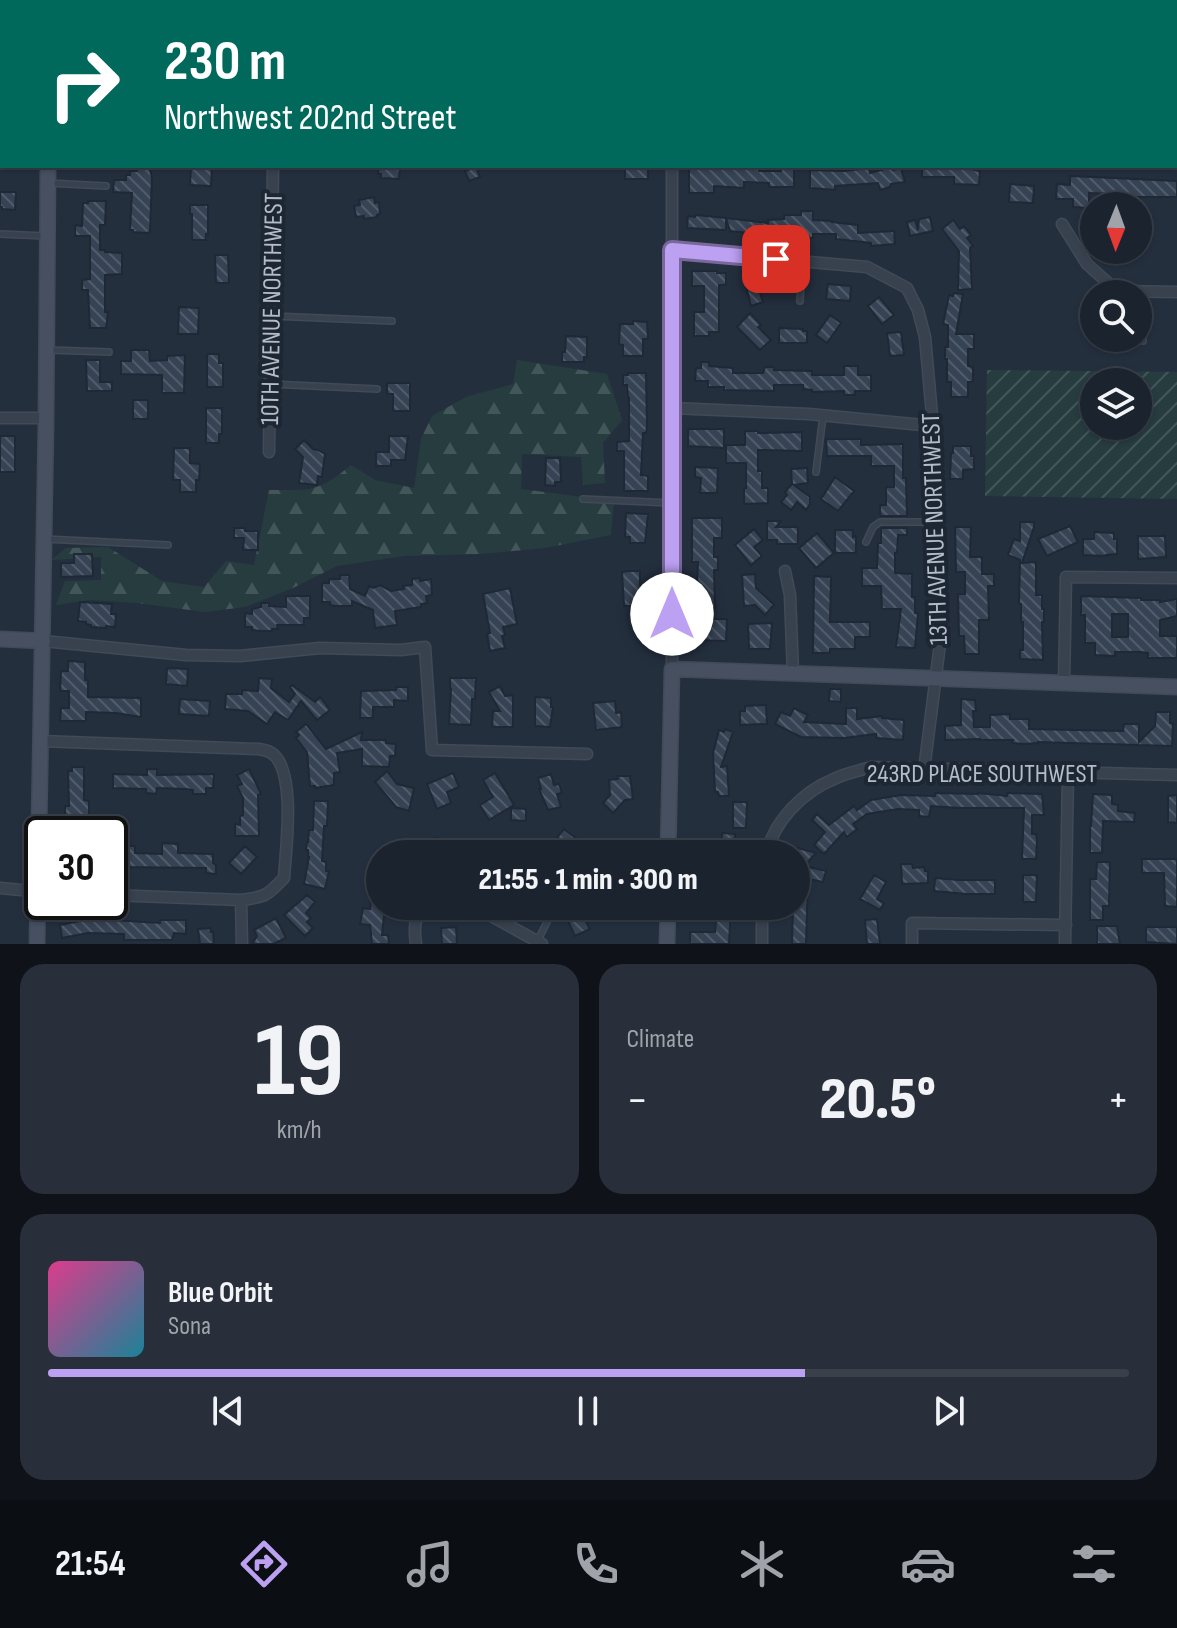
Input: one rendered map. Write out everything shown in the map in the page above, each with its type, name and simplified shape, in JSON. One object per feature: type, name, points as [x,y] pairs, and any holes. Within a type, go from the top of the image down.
[{"type":"main road","points":[[41,816],[48,168]]},
{"type":"main road","points":[[0,639],[43,641]]},
{"type":"main road","points":[[668,840],[672,669],[1177,687]]},
{"type":"main road","points":[[37,944],[38,920]]},
{"type":"main road","points":[[667,944],[668,920]]},
{"type":"street","name":"10TH AVENUE NORTHWEST","points":[[269,452],[273,168]]},
{"type":"street","points":[[672,168],[672,669]]},
{"type":"street","points":[[1062,224],[1087,264],[1105,280]]},
{"type":"street","points":[[672,250],[802,262]]},
{"type":"street","name":"13TH AVENUE NORTHWEST","points":[[802,262],[867,267],[907,288],[918,310],[925,337],[933,426],[932,561],[940,589],[942,628],[924,770]]},
{"type":"street","points":[[1152,291],[1177,292]]},
{"type":"street","points":[[672,408],[823,415],[933,426]]},
{"type":"street","points":[[0,418],[46,418]]},
{"type":"street","points":[[785,571],[790,595],[793,673]]},
{"type":"street","points":[[1064,683],[1066,577],[1177,578]]},
{"type":"street","points":[[43,641],[186,655],[240,656],[320,648],[401,650],[425,647],[432,750],[587,754]]},
{"type":"street","points":[[41,741],[259,749],[271,752],[278,759],[288,800],[284,878],[262,897],[241,900],[128,896]]},
{"type":"street","name":"243RD PLACE SOUTHWEST","points":[[773,840],[786,815],[803,797],[833,779],[871,767],[1177,775]]},
{"type":"street","points":[[1065,944],[1068,772]]},
{"type":"street","points":[[0,888],[24,890]]},
{"type":"street","points":[[241,900],[242,944]]},
{"type":"street","points":[[416,920],[416,944]]},
{"type":"street","points":[[498,920],[540,943]]},
{"type":"street","points":[[762,920],[762,944]]},
{"type":"street","points":[[912,944],[912,923],[1066,925]]},
{"type":"lane","points":[[47,183],[106,186]]},
{"type":"lane","points":[[0,234],[47,236]]},
{"type":"lane","points":[[800,301],[802,262]]},
{"type":"lane","points":[[271,316],[392,321]]},
{"type":"lane","points":[[47,350],[109,352]]},
{"type":"lane","points":[[270,384],[377,389]]},
{"type":"lane","points":[[816,472],[823,415]]},
{"type":"lane","points":[[583,499],[672,503]]},
{"type":"lane","points":[[866,542],[873,527],[880,522],[930,522]]},
{"type":"lane","points":[[44,539],[168,545]]},
{"type":"lane","points":[[540,943],[549,920]]},
{"type":"green space","points":[[517,360],[607,374],[622,420],[603,443],[605,483],[583,485],[581,457],[522,454],[521,489],[614,501],[611,535],[545,548],[404,556],[337,566],[245,607],[205,612],[89,600],[56,605],[65,581],[101,580],[101,557],[51,560],[66,548],[108,547],[162,581],[204,587],[226,561],[254,565],[269,490],[313,488],[330,481],[351,465],[375,480],[414,488],[421,439],[432,416],[466,397],[513,384]]},
{"type":"green space","points":[[987,370],[1080,371],[1080,440],[1152,440],[1152,372],[1177,372],[1177,499],[985,496]]},
{"type":"building","points":[[137,168],[150,168],[152,177],[150,232],[146,233],[130,230],[132,193],[113,192],[114,180],[126,180],[130,171],[137,171]]},
{"type":"building","points":[[191,168],[212,168],[211,186],[190,185]]},
{"type":"building","points":[[379,168],[400,168],[399,179],[381,178]]},
{"type":"building","points":[[476,168],[480,177],[469,181],[465,171]]},
{"type":"building","points":[[625,168],[648,168],[648,179],[625,179]]},
{"type":"building","points":[[689,168],[794,169],[794,187],[769,187],[769,183],[744,182],[744,188],[714,186],[714,193],[689,193]]},
{"type":"building","points":[[869,168],[870,173],[901,168],[905,182],[880,190],[878,183],[835,186],[835,190],[810,188],[810,170]]},
{"type":"building","points":[[922,168],[974,168],[980,171],[979,185],[954,184],[954,177],[922,177]]},
{"type":"building","points":[[1070,176],[1177,181],[1177,197],[1152,197],[1152,192],[1080,192],[1080,207],[1073,207],[1073,199],[1056,199],[1057,184],[1070,185]]},
{"type":"building","points":[[1010,184],[1034,186],[1033,203],[1009,202]]},
{"type":"building","points":[[0,192],[16,192],[15,210],[0,207]]},
{"type":"building","points":[[374,197],[375,203],[379,202],[380,214],[364,219],[364,216],[356,217],[354,206],[360,205],[359,200]]},
{"type":"building","points":[[106,201],[105,225],[100,225],[100,250],[122,253],[122,274],[105,275],[106,328],[90,328],[88,290],[82,290],[82,280],[90,279],[90,236],[75,236],[75,225],[82,226],[83,203]]},
{"type":"building","points":[[190,205],[208,205],[206,240],[192,240]]},
{"type":"building","points":[[801,211],[813,211],[813,220],[858,225],[858,233],[894,231],[895,244],[871,246],[871,243],[836,239],[836,234],[813,234],[813,238],[801,238],[801,234],[780,234],[780,238],[768,238],[768,235],[730,231],[726,218],[768,223],[768,220],[784,219],[784,215],[801,215]]},
{"type":"building","points":[[688,216],[726,218],[726,230],[687,228]]},
{"type":"building","points":[[930,217],[933,231],[910,236],[907,222],[915,220],[918,230],[919,219]]},
{"type":"building","points":[[953,220],[960,229],[964,226],[971,235],[967,238],[973,246],[970,248],[972,289],[958,290],[959,251],[942,229]]},
{"type":"building","points":[[215,255],[228,255],[229,283],[216,283]]},
{"type":"building","points":[[692,271],[726,273],[726,285],[719,285],[719,332],[709,332],[709,336],[694,336],[694,312],[704,312],[704,286],[692,286]]},
{"type":"building","points":[[756,271],[763,302],[751,306],[743,275]]},
{"type":"building","points":[[828,284],[851,286],[850,301],[826,299]]},
{"type":"building","points":[[954,293],[963,294],[956,334],[974,334],[974,349],[968,349],[968,366],[973,367],[973,382],[968,382],[968,397],[951,397],[951,382],[947,382],[945,347],[948,347],[948,325],[943,324],[949,295],[953,296]]},
{"type":"building","points":[[879,297],[894,315],[882,324],[868,306]]},
{"type":"building","points":[[179,307],[199,308],[198,334],[178,334]]},
{"type":"building","points":[[750,313],[771,340],[760,350],[737,327]]},
{"type":"building","points":[[830,315],[841,323],[827,343],[816,335]]},
{"type":"building","points":[[633,321],[647,322],[648,339],[643,339],[643,356],[623,356],[623,345],[619,344],[620,324],[633,324]]},
{"type":"building","points":[[779,328],[807,331],[807,343],[779,343]]},
{"type":"building","points":[[901,332],[904,355],[890,356],[887,333]]},
{"type":"building","points":[[566,336],[587,337],[584,362],[562,362]]},
{"type":"building","points":[[131,350],[149,350],[150,361],[185,355],[184,393],[162,393],[162,375],[121,374],[121,361],[131,361]]},
{"type":"building","points":[[207,354],[219,354],[219,363],[223,363],[223,387],[207,387]]},
{"type":"building","points":[[86,360],[100,360],[100,382],[112,382],[112,391],[87,391]]},
{"type":"building","points":[[701,362],[709,362],[709,366],[733,368],[733,373],[763,373],[765,367],[774,367],[774,370],[812,371],[812,375],[844,375],[844,366],[858,366],[858,375],[871,375],[871,391],[844,395],[844,391],[812,392],[803,389],[803,385],[774,385],[774,391],[724,390],[724,387],[708,387],[708,381],[695,381],[696,368],[701,368]]},
{"type":"building","points":[[646,373],[647,427],[646,433],[643,433],[641,475],[648,476],[648,491],[624,491],[624,451],[617,451],[617,442],[629,441],[629,398],[627,385],[623,385],[623,375]]},
{"type":"building","points":[[387,383],[410,383],[410,411],[393,411],[393,394],[387,394]]},
{"type":"building","points":[[133,400],[148,400],[148,419],[133,419]]},
{"type":"building","points":[[206,408],[222,408],[219,443],[206,443]]},
{"type":"building","points":[[688,429],[724,429],[724,448],[688,446]]},
{"type":"building","points":[[745,431],[802,432],[802,451],[758,450],[758,471],[762,471],[762,488],[768,488],[768,503],[744,504],[746,463],[726,463],[726,445],[745,445]]},
{"type":"building","points":[[0,436],[15,436],[15,472],[0,472]]},
{"type":"building","points":[[389,436],[408,436],[405,460],[391,460],[391,466],[376,466],[376,452],[389,452]]},
{"type":"building","points":[[826,439],[861,439],[861,445],[903,444],[907,516],[881,516],[880,513],[880,505],[886,505],[886,487],[894,487],[894,466],[871,466],[871,456],[827,456]]},
{"type":"building","points":[[304,440],[313,449],[325,454],[322,477],[318,476],[317,485],[299,483],[303,457],[295,449]]},
{"type":"building","points":[[953,446],[971,446],[974,469],[963,470],[963,479],[950,479]]},
{"type":"building","points":[[174,448],[190,448],[190,463],[200,464],[196,492],[180,492],[180,480],[173,480]]},
{"type":"building","points":[[546,458],[560,458],[561,482],[555,482],[555,486],[545,485]]},
{"type":"building","points":[[695,467],[718,468],[717,493],[700,493],[701,478],[695,477]]},
{"type":"building","points":[[807,468],[808,483],[794,485],[810,497],[810,504],[806,510],[797,502],[791,510],[781,502],[792,484],[791,469]]},
{"type":"building","points":[[835,477],[854,491],[838,511],[821,499]]},
{"type":"building","points":[[626,513],[648,514],[645,543],[630,543],[630,537],[625,537]]},
{"type":"building","points":[[692,518],[722,518],[722,538],[714,538],[714,557],[718,557],[718,570],[714,570],[715,608],[691,608],[698,562],[692,562]]},
{"type":"building","points":[[767,521],[781,521],[776,527],[798,527],[798,544],[777,544],[777,540],[767,540]]},
{"type":"building","points":[[1020,522],[1034,522],[1022,563],[1036,562],[1036,595],[1042,595],[1044,609],[1043,660],[1020,659],[1023,622],[1019,604],[1020,560],[1008,555],[1014,539],[1020,541]]},
{"type":"building","points":[[1070,526],[1078,542],[1047,556],[1038,539]]},
{"type":"building","points":[[955,527],[971,527],[970,557],[982,557],[982,574],[994,574],[994,586],[988,586],[989,620],[979,620],[979,654],[965,654],[964,636],[959,636],[958,594],[965,594],[965,572],[956,572]]},
{"type":"building","points":[[234,528],[258,531],[258,550],[243,550],[244,538],[234,538]]},
{"type":"building","points":[[881,528],[907,528],[907,535],[898,535],[895,573],[912,574],[912,597],[915,597],[915,613],[918,613],[915,648],[896,647],[901,609],[882,609],[881,586],[862,586],[862,568],[877,568]]},
{"type":"building","points":[[754,529],[763,540],[754,547],[762,556],[751,565],[735,545]]},
{"type":"building","points":[[835,530],[853,530],[856,553],[835,553]]},
{"type":"building","points":[[1094,532],[1114,533],[1117,554],[1083,555],[1083,539],[1094,539]]},
{"type":"building","points":[[817,533],[834,553],[816,568],[799,548]]},
{"type":"building","points":[[1138,536],[1165,536],[1166,557],[1138,559]]},
{"type":"building","points":[[74,554],[92,554],[93,576],[61,577],[61,563],[74,563]]},
{"type":"building","points":[[640,571],[640,585],[647,585],[646,606],[624,606],[622,572]]},
{"type":"building","points":[[755,574],[756,588],[774,605],[765,615],[755,605],[744,606],[742,575]]},
{"type":"building","points":[[340,575],[349,575],[350,589],[365,596],[369,586],[380,585],[391,591],[412,585],[412,579],[431,579],[432,595],[426,596],[427,603],[421,604],[421,607],[395,611],[397,625],[375,628],[373,610],[352,601],[352,606],[322,602],[322,583],[340,579]]},
{"type":"building","points":[[814,576],[831,577],[830,622],[870,622],[870,637],[855,637],[855,649],[813,653]]},
{"type":"building","points":[[510,588],[517,624],[503,627],[505,648],[490,651],[483,594]]},
{"type":"building","points":[[286,596],[310,596],[310,618],[304,618],[304,625],[277,625],[278,629],[272,631],[245,627],[245,613],[252,614],[252,609],[261,607],[261,603],[286,607]]},
{"type":"building","points":[[1081,596],[1141,598],[1160,602],[1177,599],[1177,616],[1160,620],[1160,636],[1177,636],[1177,658],[1148,658],[1148,653],[1140,652],[1095,655],[1095,643],[1085,643],[1085,615],[1081,615]],"holes":[[[1112,614],[1128,614],[1128,637],[1112,637]]]},
{"type":"building","points":[[80,602],[112,604],[111,614],[116,614],[115,627],[91,627],[86,622],[78,621]]},
{"type":"building","points":[[708,619],[727,619],[726,641],[692,640],[692,628],[708,629]]},
{"type":"building","points":[[772,623],[770,649],[749,649],[748,624]]},
{"type":"building","points":[[68,661],[85,662],[88,697],[141,698],[141,717],[86,712],[86,721],[60,721],[61,708],[69,708],[69,691],[60,691],[61,671],[68,671]]},
{"type":"building","points":[[167,668],[188,669],[187,686],[166,684]]},
{"type":"building","points":[[259,678],[272,679],[271,688],[289,702],[295,694],[290,687],[292,685],[315,702],[320,697],[330,710],[317,720],[301,701],[288,720],[275,712],[267,724],[248,711],[225,709],[226,694],[242,694],[242,690],[258,691]]},
{"type":"building","points":[[450,678],[476,678],[471,725],[449,724]]},
{"type":"building","points":[[500,686],[505,696],[513,695],[513,727],[492,727],[493,711],[500,711],[489,692]]},
{"type":"building","points":[[396,687],[408,687],[408,701],[394,700],[394,707],[373,707],[373,718],[360,718],[361,691],[396,690]]},
{"type":"building","points":[[830,689],[841,689],[841,702],[829,701]]},
{"type":"building","points":[[535,697],[551,698],[550,727],[535,726]]},
{"type":"building","points":[[180,699],[210,701],[209,716],[179,714]]},
{"type":"building","points":[[961,699],[975,700],[974,727],[990,727],[990,715],[1010,714],[1010,719],[1029,719],[1029,729],[1123,731],[1124,724],[1139,724],[1139,742],[1155,726],[1156,712],[1170,712],[1172,746],[945,740],[945,726],[961,725]]},
{"type":"building","points":[[615,701],[616,713],[621,712],[622,727],[596,730],[593,703]]},
{"type":"building","points":[[766,705],[767,724],[740,725],[740,711],[745,711],[745,706]]},
{"type":"building","points":[[794,708],[808,715],[804,722],[846,724],[846,708],[857,708],[857,719],[882,716],[904,720],[903,740],[876,738],[876,734],[844,738],[801,737],[775,724],[781,712],[790,716]]},
{"type":"building","points":[[306,724],[326,749],[362,732],[361,740],[386,740],[386,743],[396,744],[395,756],[390,756],[389,767],[362,766],[362,749],[337,753],[340,772],[334,773],[334,785],[315,788],[310,786],[307,752],[296,738],[299,735],[296,732]]},
{"type":"building","points":[[725,729],[733,732],[721,767],[727,766],[729,796],[719,796],[715,792],[713,753],[719,730],[724,732]]},
{"type":"building","points":[[72,767],[84,767],[84,800],[89,801],[89,816],[65,816],[65,806],[69,806],[68,771],[72,771]]},
{"type":"building","points":[[147,769],[157,769],[157,775],[214,774],[213,788],[206,788],[206,794],[193,794],[193,790],[157,788],[156,794],[146,793],[146,789],[113,788],[113,774],[147,775]]},
{"type":"building","points":[[249,769],[261,794],[258,795],[259,836],[235,836],[235,824],[240,825],[240,816],[243,815],[243,798],[237,786],[242,784],[237,775]]},
{"type":"building","points":[[387,771],[397,784],[414,788],[409,811],[396,807],[375,782]]},
{"type":"building","points":[[453,773],[459,787],[447,792],[451,803],[437,809],[427,784]]},
{"type":"building","points":[[495,773],[514,805],[489,820],[480,805],[493,797],[483,780]]},
{"type":"building","points":[[551,774],[554,785],[559,784],[562,793],[557,794],[561,807],[548,810],[538,778]]},
{"type":"building","points":[[617,776],[630,776],[633,799],[625,800],[613,813],[603,803],[610,795],[609,780],[618,779]]},
{"type":"building","points":[[935,793],[1042,794],[1044,815],[1032,815],[1032,834],[1036,834],[1037,840],[1036,859],[1022,859],[1024,808],[931,806],[929,817],[919,816],[919,810],[898,809],[867,814],[853,824],[857,829],[847,837],[844,832],[824,854],[814,845],[825,832],[812,820],[817,814],[829,825],[854,806],[857,810],[871,800],[901,795],[935,796]]},
{"type":"building","points":[[1093,794],[1112,795],[1112,804],[1118,805],[1118,811],[1135,813],[1134,822],[1103,821],[1102,853],[1090,853]]},
{"type":"building","points":[[1177,795],[1177,823],[1168,822],[1168,796]]},
{"type":"building","points":[[314,801],[328,801],[322,861],[326,862],[326,871],[329,871],[325,889],[304,884],[309,857],[306,850],[309,830],[313,830]]},
{"type":"building","points":[[733,802],[747,802],[746,828],[733,828]]},
{"type":"building","points":[[511,808],[526,809],[526,821],[511,820]]},
{"type":"building","points":[[564,829],[578,840],[555,840]]},
{"type":"building","points":[[722,833],[735,834],[735,840],[722,840]]},
{"type":"building","points":[[162,843],[178,844],[178,853],[213,854],[216,874],[206,873],[206,868],[128,867],[128,846],[135,846],[135,853],[162,854]]},
{"type":"building","points":[[245,846],[257,857],[241,874],[229,863]]},
{"type":"building","points":[[1142,859],[1177,859],[1177,907],[1165,906],[1164,873],[1142,873]]},
{"type":"building","points":[[1097,862],[1110,862],[1109,906],[1103,906],[1103,920],[1090,920],[1090,879],[1096,879]]},
{"type":"building","points":[[901,864],[912,864],[913,868],[924,867],[928,871],[928,883],[902,884]]},
{"type":"building","points":[[810,867],[826,871],[823,882],[810,879]]},
{"type":"building","points":[[874,875],[886,882],[877,899],[884,903],[880,910],[860,899]]},
{"type":"building","points":[[1023,875],[1037,875],[1036,902],[1023,902]]},
{"type":"building","points":[[935,878],[995,880],[995,894],[934,891]]},
{"type":"building","points":[[307,895],[315,902],[306,913],[311,918],[307,922],[313,928],[305,936],[284,915]]},
{"type":"building","points":[[363,908],[366,908],[366,920],[384,920],[382,935],[388,935],[389,944],[372,944],[370,925],[360,924]]},
{"type":"building","points":[[276,918],[286,938],[273,944],[252,944],[257,936],[254,930]]},
{"type":"building","points":[[877,919],[880,944],[867,944],[865,920]]},
{"type":"building","points":[[160,920],[186,920],[186,934],[174,933],[172,940],[124,940],[124,934],[88,933],[62,938],[60,925],[94,921],[160,923]]},
{"type":"building","points":[[568,920],[585,920],[590,929],[575,936]]},
{"type":"building","points":[[716,920],[730,920],[729,944],[690,944],[690,932],[715,932]]},
{"type":"building","points":[[793,920],[807,920],[806,944],[792,944]]},
{"type":"building","points":[[1097,926],[1117,926],[1120,944],[1097,944]]},
{"type":"building","points":[[456,927],[457,944],[442,944],[441,928]]},
{"type":"building","points":[[1146,927],[1177,927],[1177,944],[1146,942]]},
{"type":"building","points":[[210,928],[214,944],[200,944],[198,929]]},
{"type":"route","points":[[672,614],[672,250],[776,259]]}]
